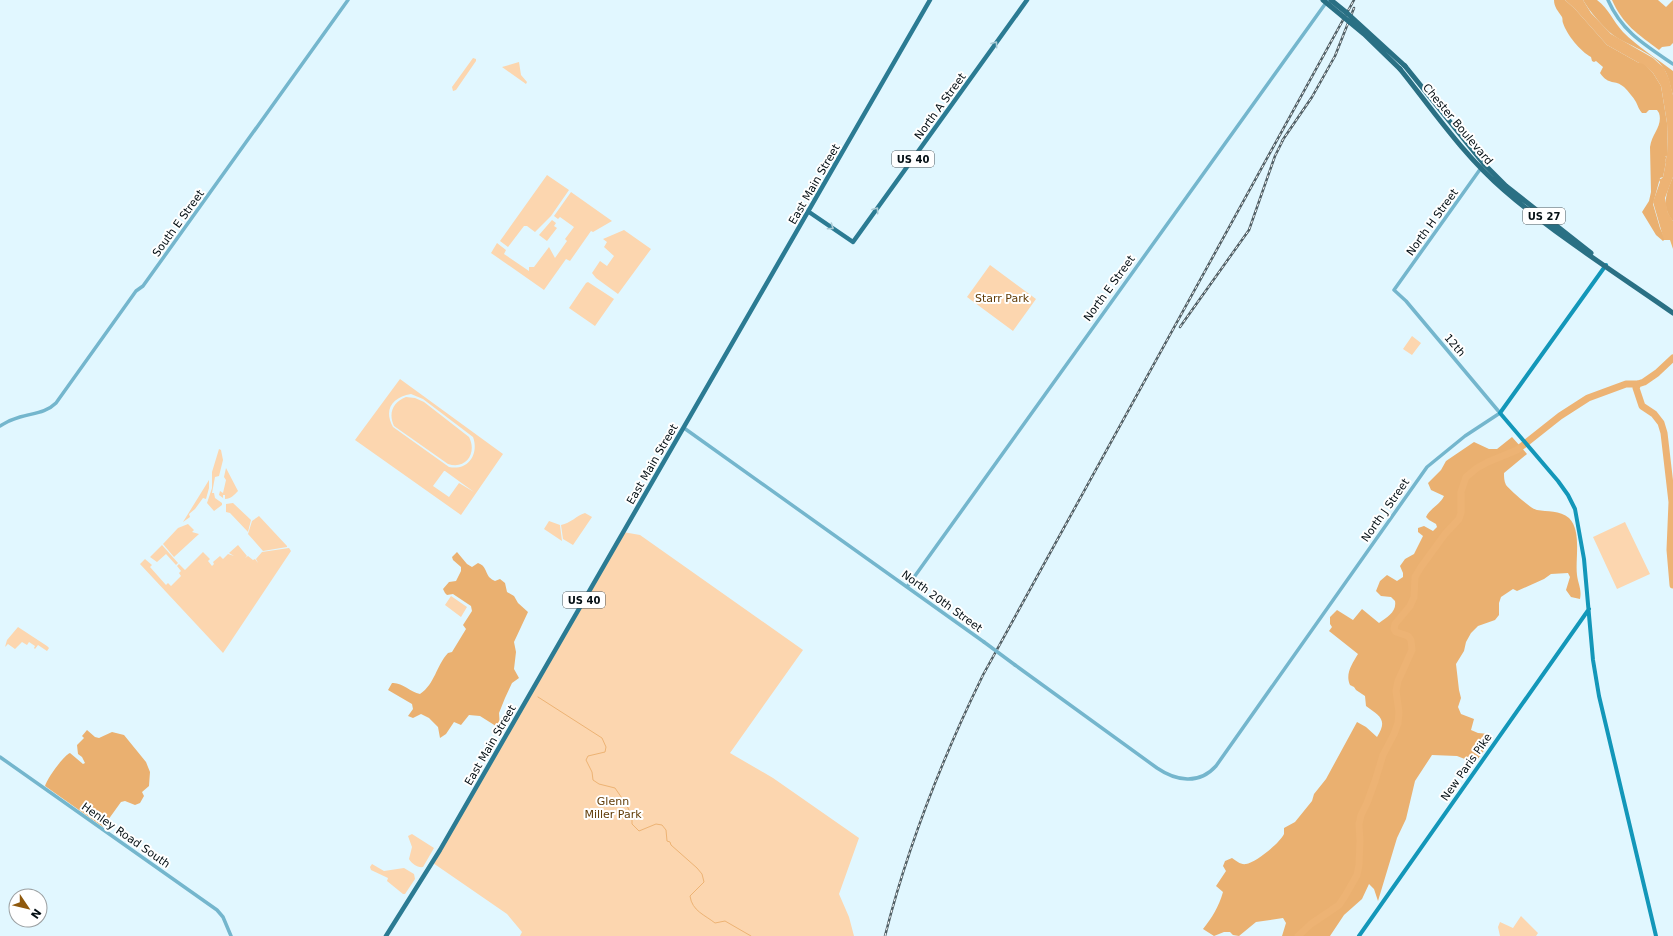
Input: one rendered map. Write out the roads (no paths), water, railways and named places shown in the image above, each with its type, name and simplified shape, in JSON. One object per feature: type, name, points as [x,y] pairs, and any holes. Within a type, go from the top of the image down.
[{"type":"highway","name":"Chester Boulevard","points":[[1327,1],[1380,43],[1483,166],[1606,265],[1673,313]]},
{"type":"main road","name":"East Main Street","points":[[386,936],[433,863],[930,0]]},
{"type":"main road","name":"North A Street","points":[[809,212],[853,242],[1027,0]]},
{"type":"main road","name":"North J Street","points":[[1500,412],[1606,265]]},
{"type":"main road","points":[[1500,412],[1568,495],[1575,509],[1584,560],[1593,660],[1599,696],[1656,936]]},
{"type":"main road","name":"New Paris Pike","points":[[1359,936],[1589,609]]},
{"type":"street","name":"South E Street","points":[[0,426],[16,418],[48,409],[56,403],[136,291],[143,286],[348,0]]},
{"type":"street","points":[[1608,0],[1615,15],[1626,29],[1641,42],[1673,64]]},
{"type":"street","name":"North E Street","points":[[906,586],[1327,1]]},
{"type":"street","name":"North H Street","points":[[1394,290],[1483,166]]},
{"type":"street","name":"12th","points":[[1394,290],[1406,301],[1500,412]]},
{"type":"street","name":"North J Street","points":[[1194,778],[1213,770],[1221,760],[1427,467],[1465,436],[1500,412]]},
{"type":"street","name":"North 20th Street","points":[[684,428],[1166,774],[1176,778],[1194,778]]},
{"type":"street","name":"Henley Road South","points":[[0,757],[216,910],[223,917],[232,936]]},
{"type":"waterway","points":[[1298,936],[1311,924],[1339,905],[1357,875],[1360,841],[1359,824],[1361,815],[1367,803],[1383,755],[1398,723],[1399,712],[1396,691],[1398,681],[1412,650],[1411,640],[1408,636],[1396,632],[1394,629],[1395,624],[1410,606],[1414,597],[1415,577],[1421,567],[1445,534],[1459,519],[1461,513],[1461,492],[1466,477],[1477,468],[1488,462],[1517,450],[1560,416],[1588,398],[1626,384],[1638,384],[1644,382],[1657,373],[1673,358]]},
{"type":"waterway","points":[[1638,384],[1636,388],[1642,406],[1654,414],[1661,423],[1664,433],[1672,502],[1670,550],[1673,585]]},
{"type":"waterway","points":[[538,697],[602,738],[606,747],[605,752],[588,756],[586,760],[592,772],[593,780],[599,784],[615,788],[632,816],[632,824],[639,831],[656,824],[662,825],[666,830],[667,841],[670,842],[671,845],[702,874],[704,882],[690,896],[696,909],[715,923],[725,921],[751,936]]},
{"type":"railway","points":[[885,936],[904,869],[927,803],[954,738],[983,675],[1354,0]]},
{"type":"railway","points":[[1282,141],[1312,97],[1335,56],[1354,8]]},
{"type":"railway","points":[[1180,327],[1249,230],[1275,156],[1283,140]]},
{"type":"park label","name":"Starr Park","points":[[1002,298]]},
{"type":"park label","name":"Glenn Miller Park","points":[[613,807]]}]
